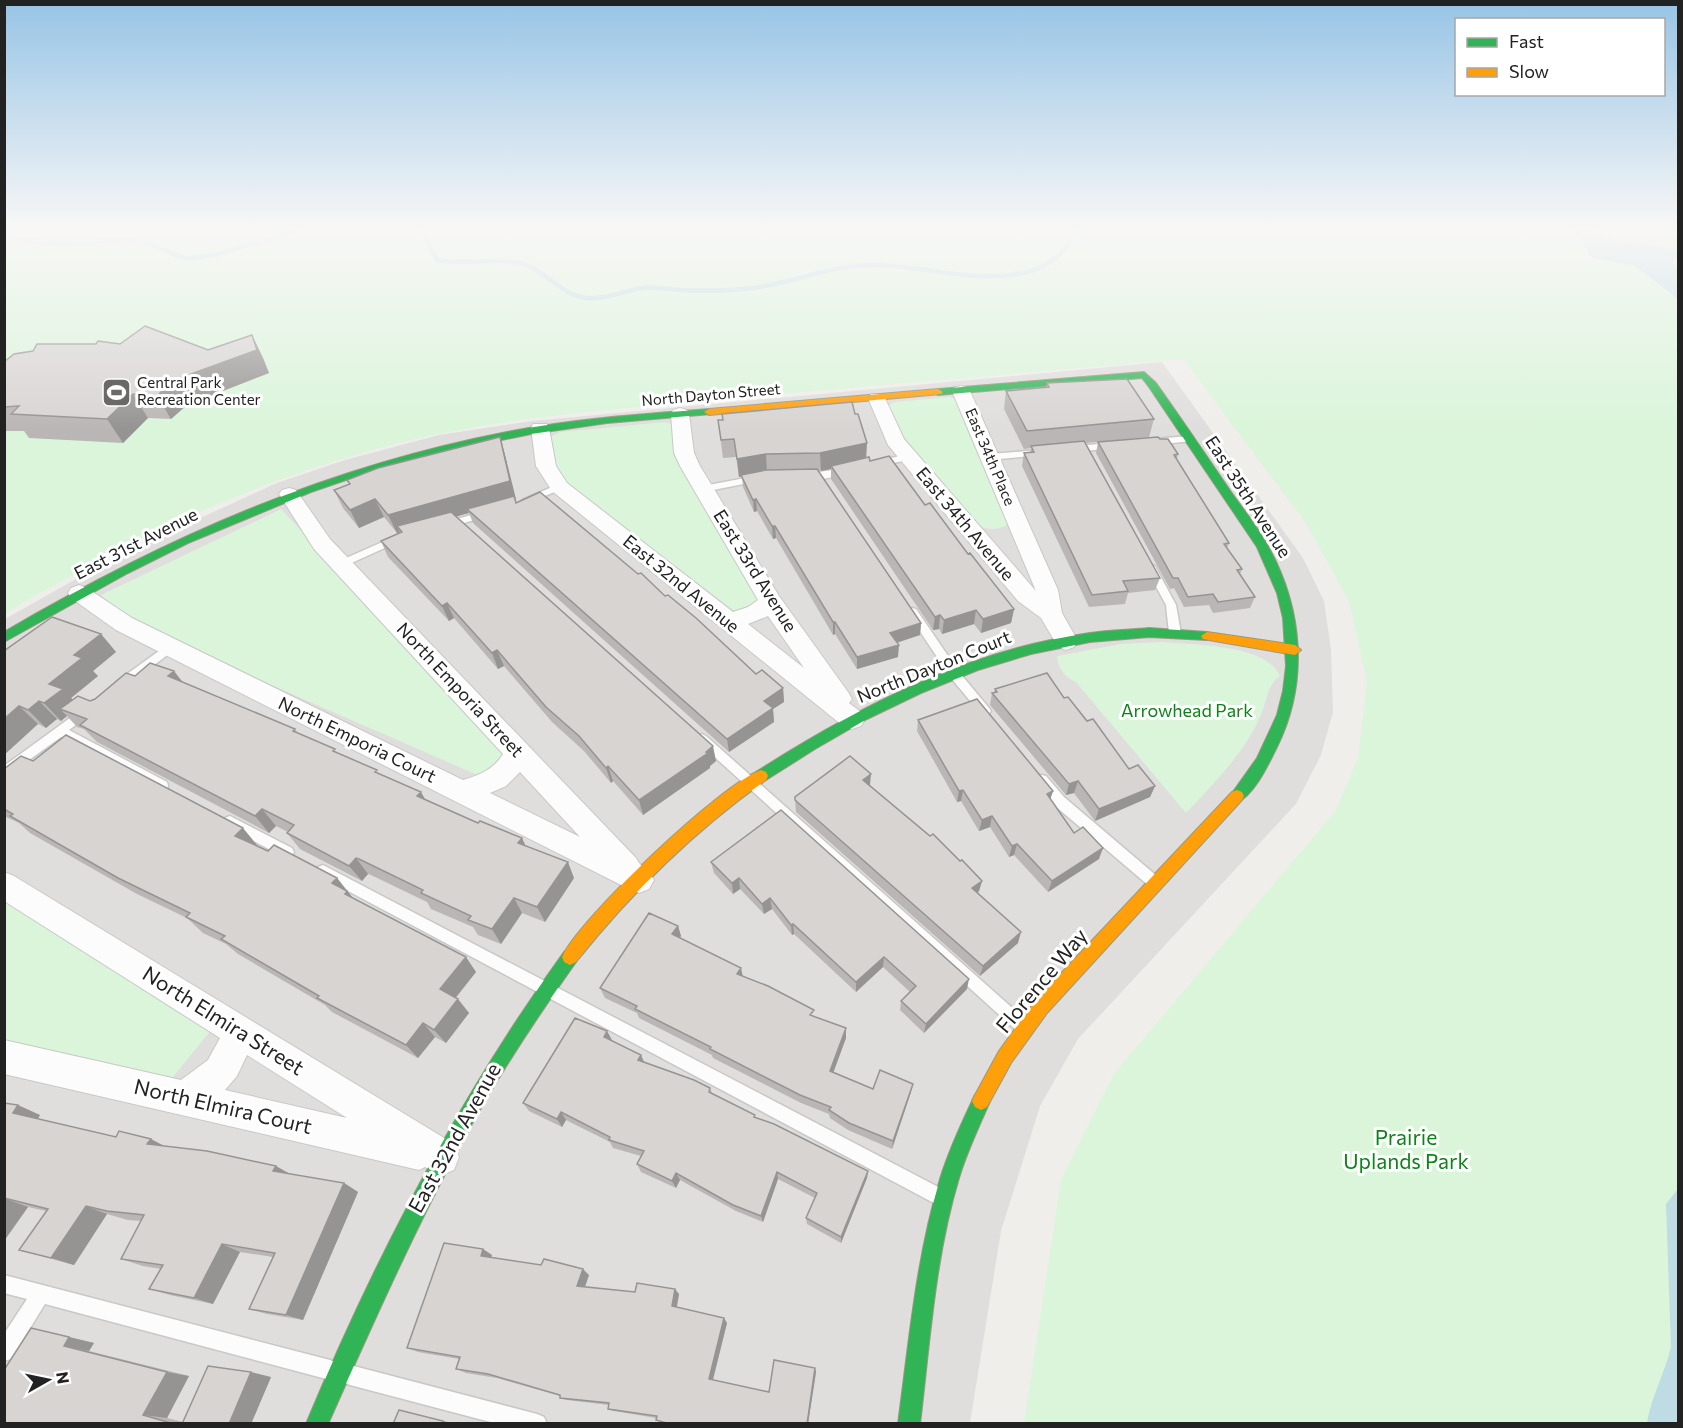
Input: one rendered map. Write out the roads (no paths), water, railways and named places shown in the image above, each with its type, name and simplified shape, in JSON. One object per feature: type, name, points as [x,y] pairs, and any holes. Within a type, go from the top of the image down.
[{"type":"street","name":"North Dayton Street","points":[[289,494],[398,459],[453,445],[540,428],[1144,375]]},
{"type":"street","name":"East 35th Avenue","points":[[1144,375],[1262,546],[1275,570],[1287,602],[1295,650]]},
{"type":"street","name":"East 34th Place","points":[[961,391],[1047,590],[1050,614]]},
{"type":"street","name":"East 34th Avenue","points":[[877,398],[895,441],[1026,595],[1050,614],[1066,641]]},
{"type":"street","name":"East 33rd Avenue","points":[[681,414],[684,453],[703,489],[771,602],[852,719]]},
{"type":"street","name":"East 32nd Avenue","points":[[540,428],[546,466],[559,487],[852,719]]},
{"type":"street","name":"North Emporia Street","points":[[289,494],[322,544],[639,880]]},
{"type":"street","name":"East 31st Avenue","points":[[4,638],[80,593],[195,534],[289,494]]},
{"type":"street","name":"East 34th Place","points":[[972,531],[996,534],[1019,524]]},
{"type":"street","name":"North Emporia Court","points":[[80,593],[124,624],[639,880]]},
{"type":"street","points":[[728,622],[756,613],[771,602]]},
{"type":"street","name":"North Dayton Court","points":[[639,880],[685,836],[780,762],[852,719],[900,696],[1001,657],[1066,641],[1143,632],[1223,638],[1295,650]]},
{"type":"street","name":"Florence Way","points":[[909,1424],[930,1260],[945,1200],[974,1114],[1005,1057],[1041,1007],[1246,787],[1264,763],[1281,729],[1292,689],[1295,650]]},
{"type":"street","points":[[780,663],[815,665]]},
{"type":"street","points":[[462,791],[490,783],[512,767],[518,751]]},
{"type":"street","points":[[578,815],[578,849]]},
{"type":"street","name":"East 32nd Avenue","points":[[317,1424],[402,1235],[441,1157],[505,1048],[587,938],[639,880]]},
{"type":"street","name":"North Elmira Street","points":[[4,885],[441,1157]]},
{"type":"street","points":[[184,1098],[212,1083],[230,1060],[239,1031]]},
{"type":"street","name":"North Elmira Court","points":[[4,1057],[441,1157]]},
{"type":"lane","points":[[1142,443],[1189,439]]},
{"type":"lane","points":[[1064,450],[1119,445]]},
{"type":"lane","points":[[1086,448],[1092,459]]},
{"type":"lane","points":[[990,457],[1053,451]]},
{"type":"lane","points":[[867,466],[908,457]]},
{"type":"lane","points":[[799,477],[824,481],[855,469]]},
{"type":"lane","points":[[703,489],[767,477]]},
{"type":"lane","points":[[516,504],[559,487]]},
{"type":"lane","points":[[440,527],[465,526],[494,512]]},
{"type":"lane","points":[[341,564],[409,535]]},
{"type":"lane","points":[[1148,563],[1171,605],[1175,633]]},
{"type":"lane","points":[[908,605],[955,675],[992,720]]},
{"type":"lane","points":[[4,773],[170,647]]},
{"type":"lane","points":[[690,728],[1025,1029]]},
{"type":"lane","points":[[60,731],[176,793]]},
{"type":"lane","points":[[1037,774],[1059,801],[1156,884]]},
{"type":"lane","points":[[218,816],[945,1200]]},
{"type":"lane","points":[[4,1284],[537,1424]]},
{"type":"lane","points":[[4,1352],[41,1294]]},
{"type":"water","points":[[1678,1189],[1678,1423],[1647,1423],[1671,1347],[1666,1204]]},
{"type":"waterway","points":[[580,297],[603,297]]},
{"type":"place","name":"Central Park Recreation Center","points":[[116,392]]},
{"type":"park label","name":"Arrowhead Park","points":[[1187,711]]},
{"type":"park label","name":"Prairie Uplands Park","points":[[1406,1150]]}]
